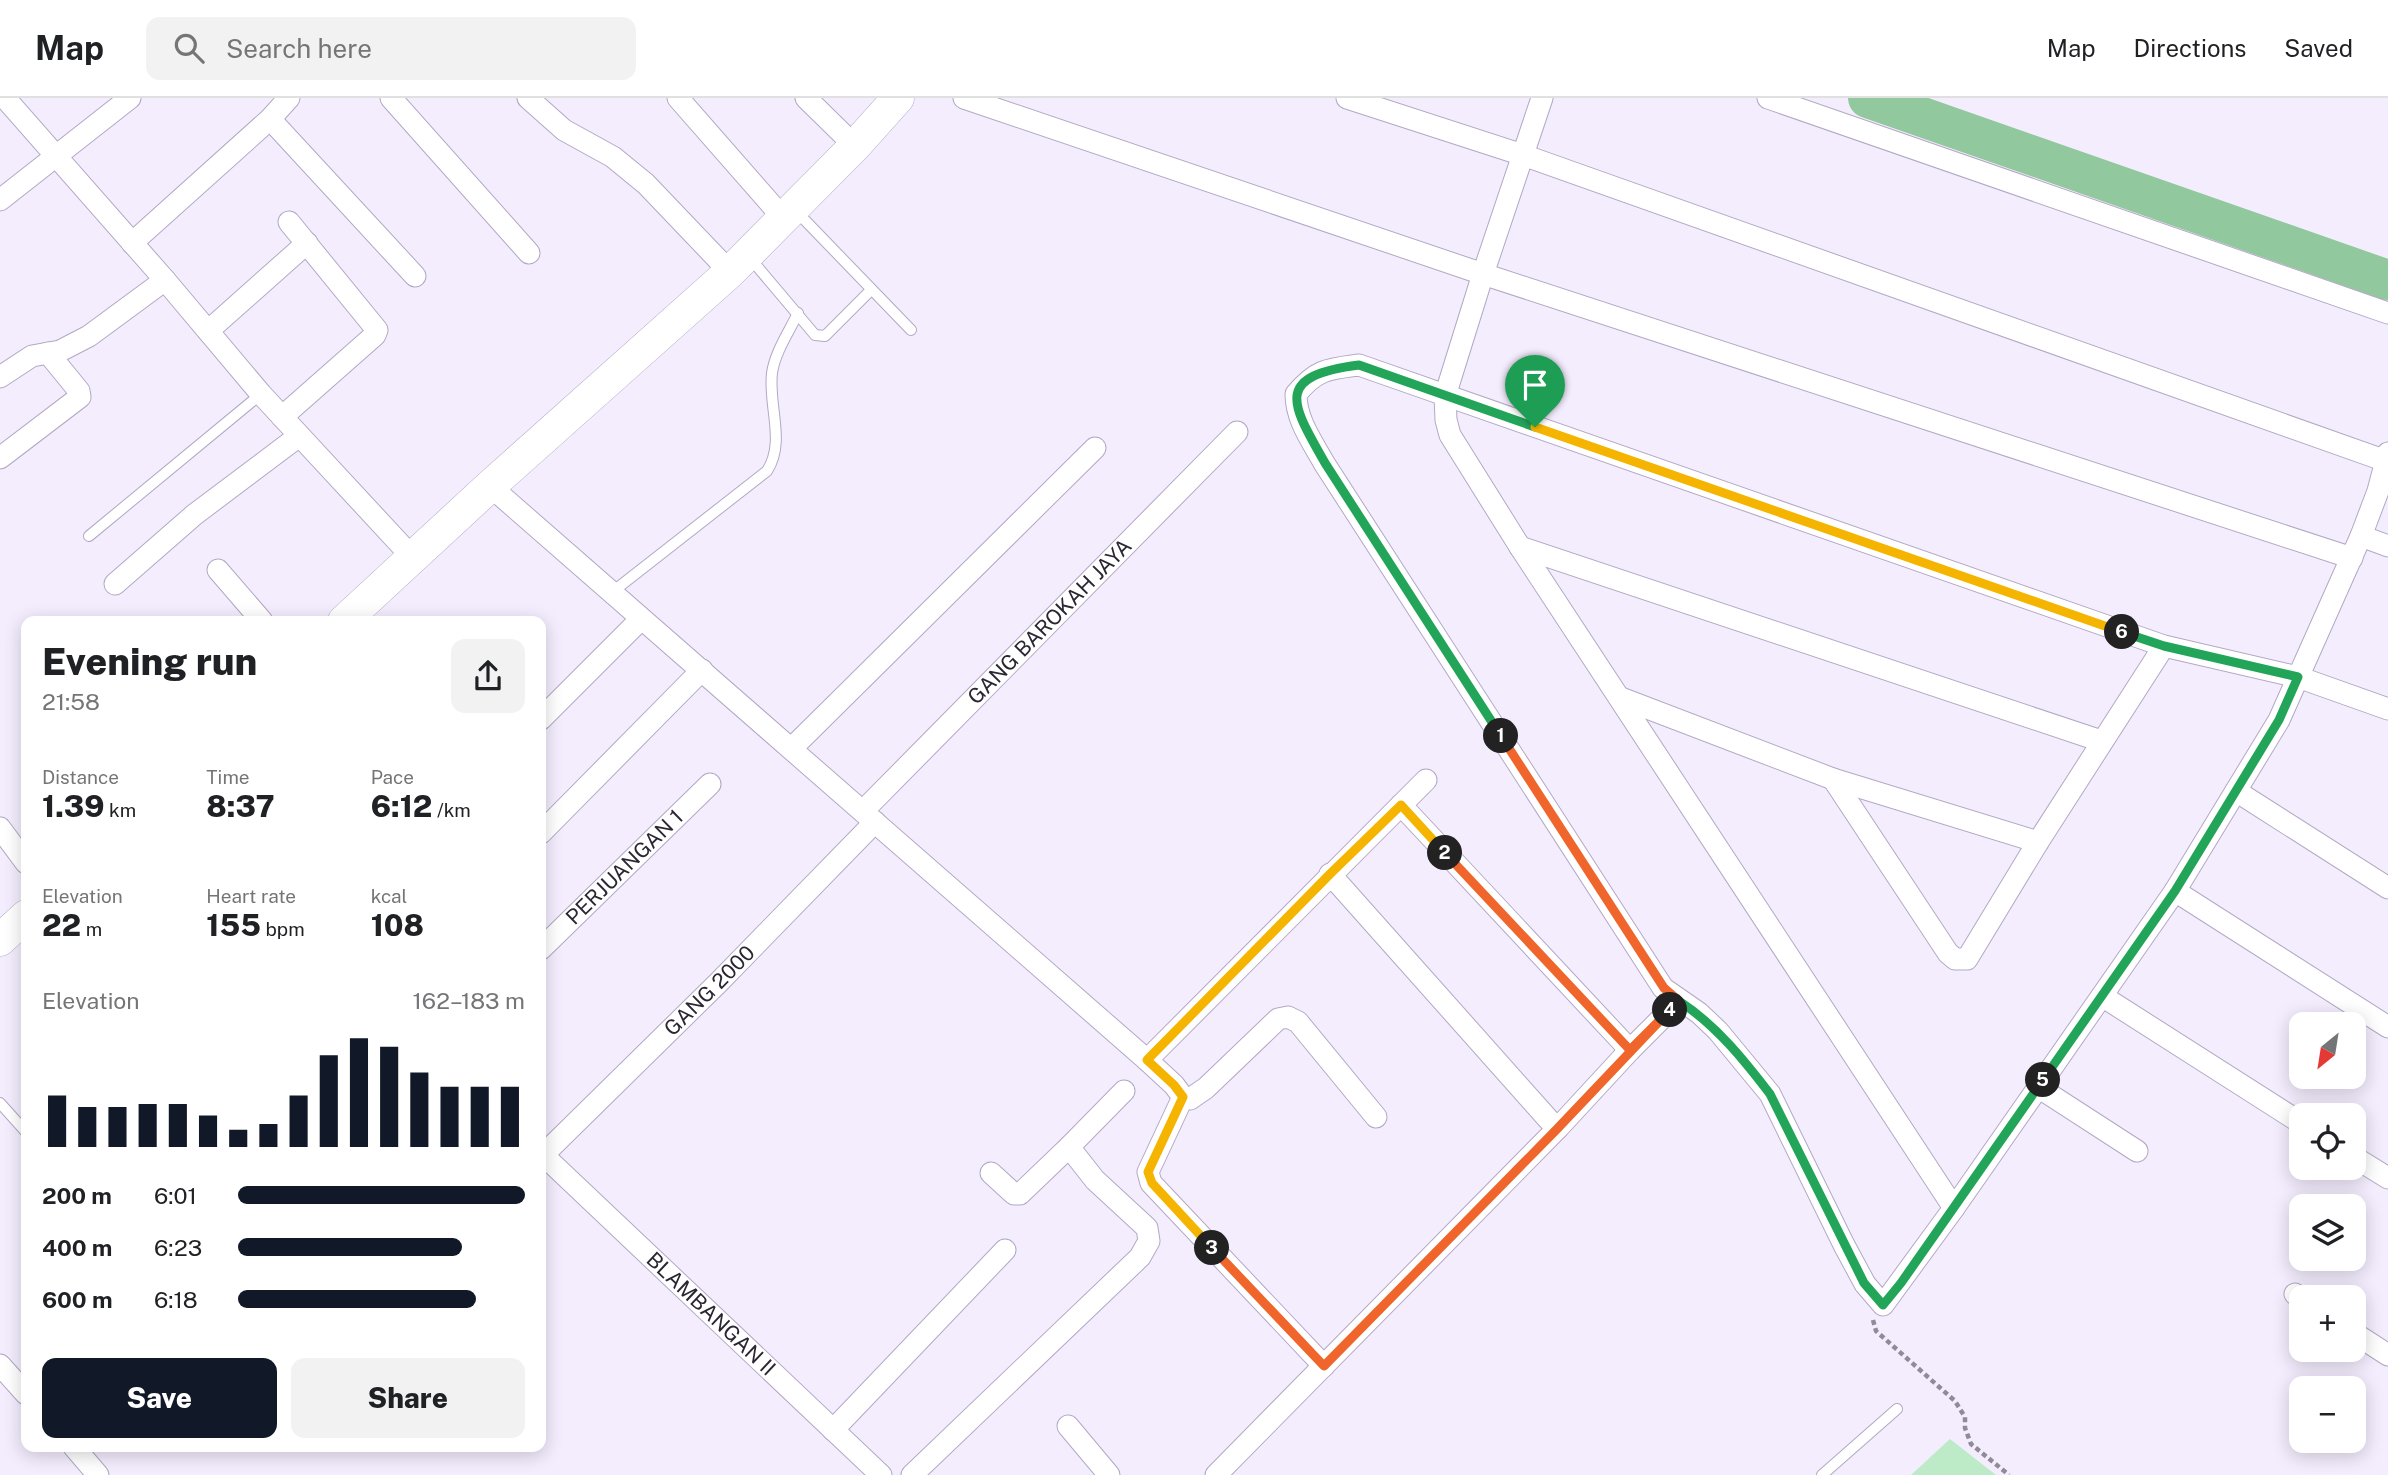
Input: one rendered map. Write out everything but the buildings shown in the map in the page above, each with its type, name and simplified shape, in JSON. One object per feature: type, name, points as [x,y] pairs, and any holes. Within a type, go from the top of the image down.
[{"type":"street","points":[[5,98],[261,394],[413,558]]},
{"type":"street","points":[[0,200],[130,98]]},
{"type":"street","points":[[132,243],[270,119],[289,98]]},
{"type":"street","points":[[391,98],[529,253]]},
{"type":"street","points":[[528,98],[564,130],[613,157],[739,263]]},
{"type":"street","points":[[678,98],[789,214]]},
{"type":"street","points":[[806,98],[855,146]]},
{"type":"street","points":[[349,616],[413,558],[504,498],[789,214],[898,98]]},
{"type":"street","points":[[964,98],[1483,274],[2352,558]]},
{"type":"street","points":[[1347,98],[1523,155],[2387,457],[2383,493],[2279,720],[2175,891],[1954,1208],[1883,1305],[1864,1283],[1770,1094],[1718,1031],[1699,1013],[1672,1008]]},
{"type":"street","points":[[1542,98],[1445,396],[1450,435],[1520,547],[1954,1208]]},
{"type":"street","points":[[1768,98],[2388,313]]},
{"type":"street","points":[[270,119],[415,276]]},
{"type":"street","points":[[282,417],[377,331],[289,222]]},
{"type":"street","points":[[208,331],[307,243]]},
{"type":"street","points":[[0,377],[32,356],[60,351],[89,336],[165,280]]},
{"type":"street","points":[[0,458],[80,397],[79,391],[48,353]]},
{"type":"street","points":[[1672,1008],[1664,988],[1325,463],[1296,406],[1296,394],[1310,377],[1335,368],[1359,365],[2164,646],[2298,677],[2388,709]]},
{"type":"street","name":"GANG BAROKAH JAYA","points":[[869,816],[1237,432]]},
{"type":"street","points":[[115,584],[194,515],[299,436]]},
{"type":"street","points":[[792,748],[1095,447]]},
{"type":"street","points":[[504,498],[1147,1060],[1183,1097],[1190,1099],[1206,1088],[1278,1019],[1288,1017],[1298,1022],[1376,1117]]},
{"type":"street","points":[[2361,536],[2388,546]]},
{"type":"street","points":[[1520,547],[2101,741]]},
{"type":"street","points":[[218,570],[258,616]]},
{"type":"street","points":[[546,714],[641,619]]},
{"type":"street","points":[[1833,779],[1948,953],[1955,959],[1967,959],[2101,741],[2164,646]]},
{"type":"street","points":[[546,828],[702,670]]},
{"type":"street","points":[[1621,698],[1833,779],[2038,842]]},
{"type":"street","points":[[1147,1060],[1426,780]]},
{"type":"street","name":"PERJUANGAN 1","points":[[546,944],[710,784]]},
{"type":"street","points":[[2235,791],[2388,888]]},
{"type":"street","points":[[1401,805],[1630,1050]]},
{"type":"street","name":"GANG 2000","points":[[546,1150],[719,982],[869,816]]},
{"type":"street","points":[[0,828],[21,856]]},
{"type":"street","points":[[1330,874],[1557,1129]]},
{"type":"street","points":[[2175,891],[2388,1027]]},
{"type":"street","points":[[0,940],[21,921]]},
{"type":"street","points":[[2102,996],[2289,1115]]},
{"type":"street","points":[[1216,1475],[1557,1129],[1672,1008]]},
{"type":"street","points":[[2038,1087],[2137,1152]]},
{"type":"street","points":[[990,1173],[1014,1194],[1020,1194],[1124,1091]]},
{"type":"street","points":[[1183,1097],[1148,1172],[1152,1183],[1324,1366]]},
{"type":"street","points":[[912,1475],[1140,1257],[1149,1241],[1147,1228],[1096,1180],[1069,1147]]},
{"type":"street","name":"BLAMBANGAN II","points":[[546,1158],[881,1475]]},
{"type":"street","points":[[2366,1164],[2388,1178]]},
{"type":"street","points":[[833,1430],[1005,1250]]},
{"type":"street","points":[[2366,1341],[2388,1355]]},
{"type":"street","points":[[0,1365],[21,1388]]},
{"type":"street","points":[[1068,1426],[1109,1475]]},
{"type":"street","points":[[78,1452],[98,1475]]},
{"type":"lane","points":[[789,214],[911,330]]},
{"type":"lane","points":[[739,263],[799,313],[815,335],[825,336],[871,290]]},
{"type":"lane","points":[[610,593],[767,471],[776,452],[772,377],[774,364],[799,313]]},
{"type":"lane","points":[[89,536],[261,394]]},
{"type":"lane","points":[[0,1103],[21,1126]]},
{"type":"lane","points":[[1822,1475],[1897,1409]]},
{"type":"path","points":[[1883,1305],[1872,1321],[1875,1331],[1955,1401],[1965,1417],[1965,1428],[1971,1444],[2009,1475]]},
{"type":"green space","points":[[1950,1439],[1996,1475],[1911,1475]]},
{"type":"waterway","points":[[1868,98],[2388,280]]},
{"type":"route","points":[[1535,427],[1359,365],[1335,368],[1310,377],[1296,394],[1296,406],[1302,422],[1325,463],[1664,988],[1679,1001],[1674,1006],[1630,1050],[1401,805],[1147,1060],[1183,1097],[1148,1172],[1152,1183],[1324,1366],[1679,1001],[1699,1013],[1718,1031],[1770,1094],[1864,1283],[1883,1305],[1954,1208],[2175,891],[2279,720],[2298,677],[2164,646],[1535,427]]}]
